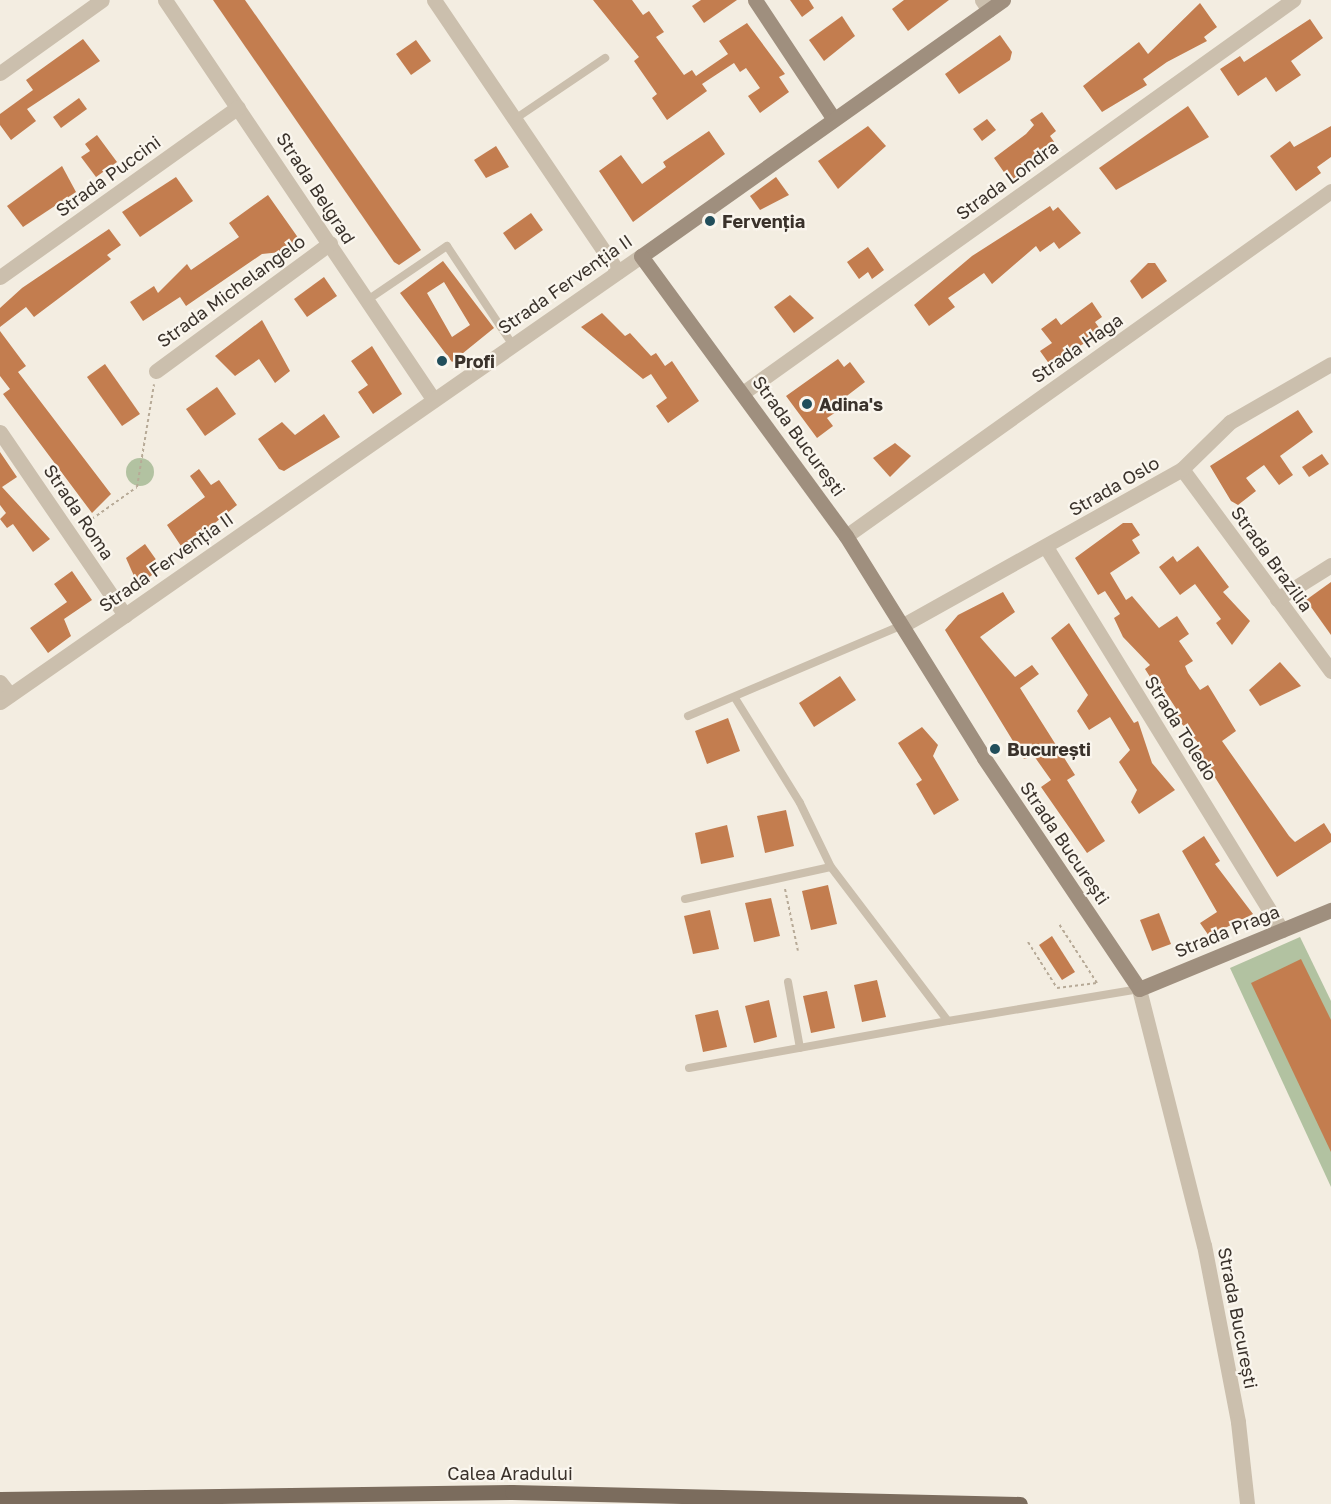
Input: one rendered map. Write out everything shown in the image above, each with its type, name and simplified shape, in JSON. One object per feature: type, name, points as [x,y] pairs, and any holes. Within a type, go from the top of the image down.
[{"type":"main road","name":"Calea Aradului","points":[[0,1499],[512,1492],[1020,1504]]},
{"type":"street","points":[[0,73],[102,0]]},
{"type":"street","name":"Strada Belgrad","points":[[165,0],[330,243],[365,302],[433,399]]},
{"type":"street","points":[[434,0],[618,272]]},
{"type":"street","points":[[755,0],[832,118]]},
{"type":"street","name":"Strada Fervenția II","points":[[5,699],[618,272],[986,5],[1003,0]]},
{"type":"street","name":"Strada Londra","points":[[744,392],[1293,0]]},
{"type":"street","name":"Strada Puccini","points":[[0,277],[238,107]]},
{"type":"street","name":"Strada Haga","points":[[846,536],[1331,191]]},
{"type":"street","name":"Strada Michelangelo","points":[[156,371],[330,243]]},
{"type":"street","name":"Strada București","points":[[640,256],[744,392],[846,536],[904,624],[984,758],[1139,989],[1204,1245],[1238,1422],[1247,1504]]},
{"type":"street","name":"Strada Oslo","points":[[904,624],[1046,547],[1182,469],[1230,422],[1331,364]]},
{"type":"street","name":"Strada Roma","points":[[0,432],[125,615]]},
{"type":"street","name":"Strada Brazilia","points":[[1182,469],[1331,672]]},
{"type":"street","name":"Strada Toledo","points":[[1046,547],[1282,930]]},
{"type":"street","points":[[1277,599],[1331,565]]},
{"type":"street","points":[[0,682],[5,699]]},
{"type":"street","name":"Strada Praga","points":[[1139,989],[1331,910]]},
{"type":"lane","points":[[515,119],[605,58]]},
{"type":"lane","points":[[365,302],[447,246],[512,344]]},
{"type":"lane","points":[[688,716],[735,698],[904,624]]},
{"type":"lane","points":[[735,698],[800,803],[831,867],[948,1021]]},
{"type":"lane","points":[[685,899],[831,867]]},
{"type":"lane","points":[[788,982],[800,1048]]},
{"type":"lane","points":[[689,1068],[1139,989]]},
{"type":"path","points":[[70,534],[137,487],[156,371]]},
{"type":"path","points":[[783,878],[798,951]]},
{"type":"path","points":[[1028,942],[1057,988],[1097,983],[1059,924]]},
{"type":"green space","points":[[140,458],[150,462],[154,472],[150,482],[140,486],[130,482],[126,472],[130,462]]},
{"type":"green space","points":[[1300,937],[1331,1001],[1331,1187],[1230,968]]},
{"type":"building","points":[[213,0],[245,0],[421,250],[399,265],[394,262]]},
{"type":"building","points":[[593,0],[632,0],[643,15],[649,11],[664,32],[656,37],[684,75],[692,70],[696,76],[728,54],[719,41],[747,23],[785,74],[779,77],[789,92],[760,113],[748,96],[760,88],[746,68],[740,72],[734,63],[702,84],[707,91],[667,120],[652,98],[657,94],[634,61],[639,57]]},
{"type":"building","points":[[701,0],[737,0],[704,23],[692,6]]},
{"type":"building","points":[[790,0],[809,0],[814,8],[802,17]]},
{"type":"building","points":[[904,0],[949,0],[908,31],[892,9]]},
{"type":"building","points":[[1200,3],[1217,27],[1204,37],[1207,41],[1167,62],[1143,79],[1147,85],[1102,112],[1083,86],[1139,42],[1148,54]]},
{"type":"building","points":[[842,16],[855,36],[824,61],[809,40]]},
{"type":"building","points":[[1310,19],[1323,38],[1291,61],[1301,75],[1276,92],[1266,77],[1238,96],[1220,69],[1240,56],[1244,62]]},
{"type":"building","points":[[1000,35],[1012,52],[1010,60],[959,94],[945,74]]},
{"type":"building","points":[[83,39],[100,61],[27,109],[36,121],[11,140],[0,125],[0,114],[33,90],[26,80]]},
{"type":"building","points":[[416,40],[431,61],[411,75],[396,54]]},
{"type":"building","points":[[79,98],[87,109],[61,128],[53,117]]},
{"type":"building","points":[[1188,106],[1209,137],[1116,190],[1099,168]]},
{"type":"building","points":[[1042,112],[1056,131],[1050,136],[1057,146],[1016,171],[1022,179],[1013,185],[994,158],[1026,134],[1034,125],[1030,120]]},
{"type":"building","points":[[987,119],[996,130],[982,141],[973,129]]},
{"type":"building","points":[[868,126],[886,146],[838,189],[818,161]]},
{"type":"building","points":[[1331,126],[1331,157],[1317,167],[1321,173],[1296,191],[1270,156],[1290,141],[1294,147]]},
{"type":"building","points":[[709,131],[725,154],[633,222],[599,171],[621,155],[642,184],[666,167],[663,162]]},
{"type":"building","points":[[97,135],[117,162],[96,177],[81,157],[90,151],[85,144]]},
{"type":"building","points":[[496,146],[509,167],[486,178],[474,160]]},
{"type":"building","points":[[62,166],[76,192],[23,227],[7,206]]},
{"type":"building","points":[[176,177],[193,201],[140,237],[122,212]]},
{"type":"building","points":[[776,177],[789,195],[760,210],[750,196]]},
{"type":"building","points":[[268,195],[299,239],[281,252],[262,254],[186,306],[180,297],[143,321],[130,302],[154,286],[158,293],[187,264],[191,270],[239,237],[229,223]]},
{"type":"building","points":[[1050,206],[1053,211],[1058,207],[1081,233],[1059,249],[1054,242],[1040,252],[1036,246],[992,284],[984,273],[948,298],[955,307],[929,326],[914,305],[972,256]]},
{"type":"building","points":[[531,213],[543,230],[515,250],[503,233]]},
{"type":"building","points":[[109,229],[121,245],[107,255],[111,259],[34,317],[26,307],[0,327],[0,308],[22,288]]},
{"type":"building","points":[[868,247],[884,270],[872,279],[868,272],[859,279],[847,262]]},
{"type":"building","points":[[443,261],[494,328],[452,362],[400,293]],"holes":[[[444,282],[470,325],[452,337],[427,293]]]},
{"type":"building","points":[[1148,263],[1155,263],[1167,281],[1142,299],[1130,281]]},
{"type":"building","points":[[324,277],[337,296],[307,317],[294,299]]},
{"type":"building","points":[[790,295],[814,318],[794,333],[774,307]]},
{"type":"building","points":[[1092,302],[1102,317],[1095,322],[1102,332],[1050,365],[1040,351],[1052,343],[1041,329],[1056,318],[1061,325]]},
{"type":"building","points":[[602,313],[625,336],[630,333],[651,356],[656,353],[665,366],[672,361],[699,401],[668,423],[656,406],[667,398],[651,374],[643,379],[581,327]]},
{"type":"building","points":[[262,320],[290,371],[275,383],[259,359],[235,376],[215,356]]},
{"type":"building","points":[[0,331],[26,366],[18,372],[111,494],[92,513],[3,394],[10,389],[0,376]]},
{"type":"building","points":[[372,346],[402,394],[373,414],[358,392],[368,385],[351,361]]},
{"type":"building","points":[[838,359],[844,367],[850,362],[865,382],[835,405],[839,410],[827,418],[833,426],[817,438],[786,396]]},
{"type":"building","points":[[105,364],[140,414],[122,426],[87,377]]},
{"type":"building","points":[[217,387],[236,414],[205,436],[186,409]]},
{"type":"building","points":[[1298,410],[1313,432],[1280,456],[1293,475],[1279,485],[1264,465],[1246,478],[1256,491],[1238,505],[1231,501],[1210,466]]},
{"type":"building","points":[[324,414],[340,437],[284,471],[279,469],[258,439],[282,422],[295,435]]},
{"type":"building","points":[[895,443],[911,456],[890,477],[873,458]]},
{"type":"building","points":[[0,452],[17,477],[2,487],[50,539],[33,552],[13,524],[7,528],[0,519],[6,513],[0,505]]},
{"type":"building","points":[[1322,454],[1329,464],[1309,477],[1302,467]]},
{"type":"building","points":[[199,469],[211,485],[219,480],[237,505],[183,549],[167,525],[205,497],[190,476]]},
{"type":"building","points":[[1123,523],[1132,523],[1140,535],[1132,540],[1140,553],[1110,573],[1126,600],[1132,596],[1159,628],[1177,616],[1189,634],[1179,641],[1193,661],[1185,666],[1188,673],[1200,690],[1208,685],[1236,731],[1222,741],[1289,836],[1295,842],[1324,823],[1331,834],[1331,842],[1277,877],[1198,750],[1202,747],[1175,716],[1179,713],[1156,678],[1152,680],[1145,669],[1150,665],[1123,637],[1114,618],[1120,614],[1105,591],[1098,595],[1075,558]]},
{"type":"building","points":[[145,544],[162,568],[138,585],[126,558]]},
{"type":"building","points":[[1198,546],[1229,587],[1223,592],[1250,621],[1232,645],[1216,623],[1221,619],[1195,584],[1180,595],[1159,567],[1173,556],[1177,562]]},
{"type":"building","points":[[72,571],[92,600],[64,619],[71,636],[48,653],[30,628],[67,602],[54,584]]},
{"type":"building","points":[[1331,582],[1331,635],[1306,600]]},
{"type":"building","points":[[1003,592],[1015,612],[980,637],[1015,677],[1032,665],[1039,674],[1020,688],[1075,775],[1067,780],[1105,841],[1087,853],[1041,787],[1051,780],[1034,756],[1024,759],[945,630],[958,615]]},
{"type":"building","points":[[1069,623],[1134,723],[1138,721],[1152,763],[1175,790],[1139,814],[1131,802],[1137,790],[1119,762],[1130,750],[1110,717],[1089,730],[1077,711],[1088,695],[1051,638]]},
{"type":"building","points":[[1280,662],[1301,686],[1260,706],[1249,690]]},
{"type":"building","points":[[840,676],[856,700],[814,727],[799,703]]},
{"type":"building","points":[[728,718],[740,751],[707,764],[695,731]]},
{"type":"building","points":[[922,727],[938,745],[933,756],[959,800],[934,815],[916,784],[922,780],[898,743]]},
{"type":"building","points":[[786,810],[794,846],[765,853],[757,816]]},
{"type":"building","points":[[727,825],[734,857],[701,864],[695,833]]},
{"type":"building","points":[[1204,836],[1220,861],[1215,864],[1253,914],[1209,936],[1200,923],[1217,912],[1182,851]]},
{"type":"building","points":[[828,885],[837,924],[811,930],[802,891]]},
{"type":"building","points":[[771,898],[780,936],[754,942],[745,903]]},
{"type":"building","points":[[710,910],[719,949],[693,954],[684,916]]},
{"type":"building","points":[[1159,913],[1171,944],[1152,951],[1140,920]]},
{"type":"building","points":[[1052,936],[1075,972],[1062,980],[1039,945]]},
{"type":"building","points":[[1301,959],[1331,1020],[1331,1152],[1251,983]]},
{"type":"building","points":[[877,980],[886,1017],[862,1022],[854,985]]},
{"type":"building","points":[[827,991],[835,1028],[811,1033],[803,996]]},
{"type":"building","points":[[769,1000],[777,1037],[754,1043],[745,1006]]},
{"type":"building","points":[[718,1010],[727,1047],[703,1052],[695,1015]]},
{"type":"place","name":"Fervenția","points":[[710,221]]},
{"type":"place","name":"Profi","points":[[442,361]]},
{"type":"place","name":"Adina's","points":[[807,404]]},
{"type":"place","name":"București","points":[[995,749]]}]
